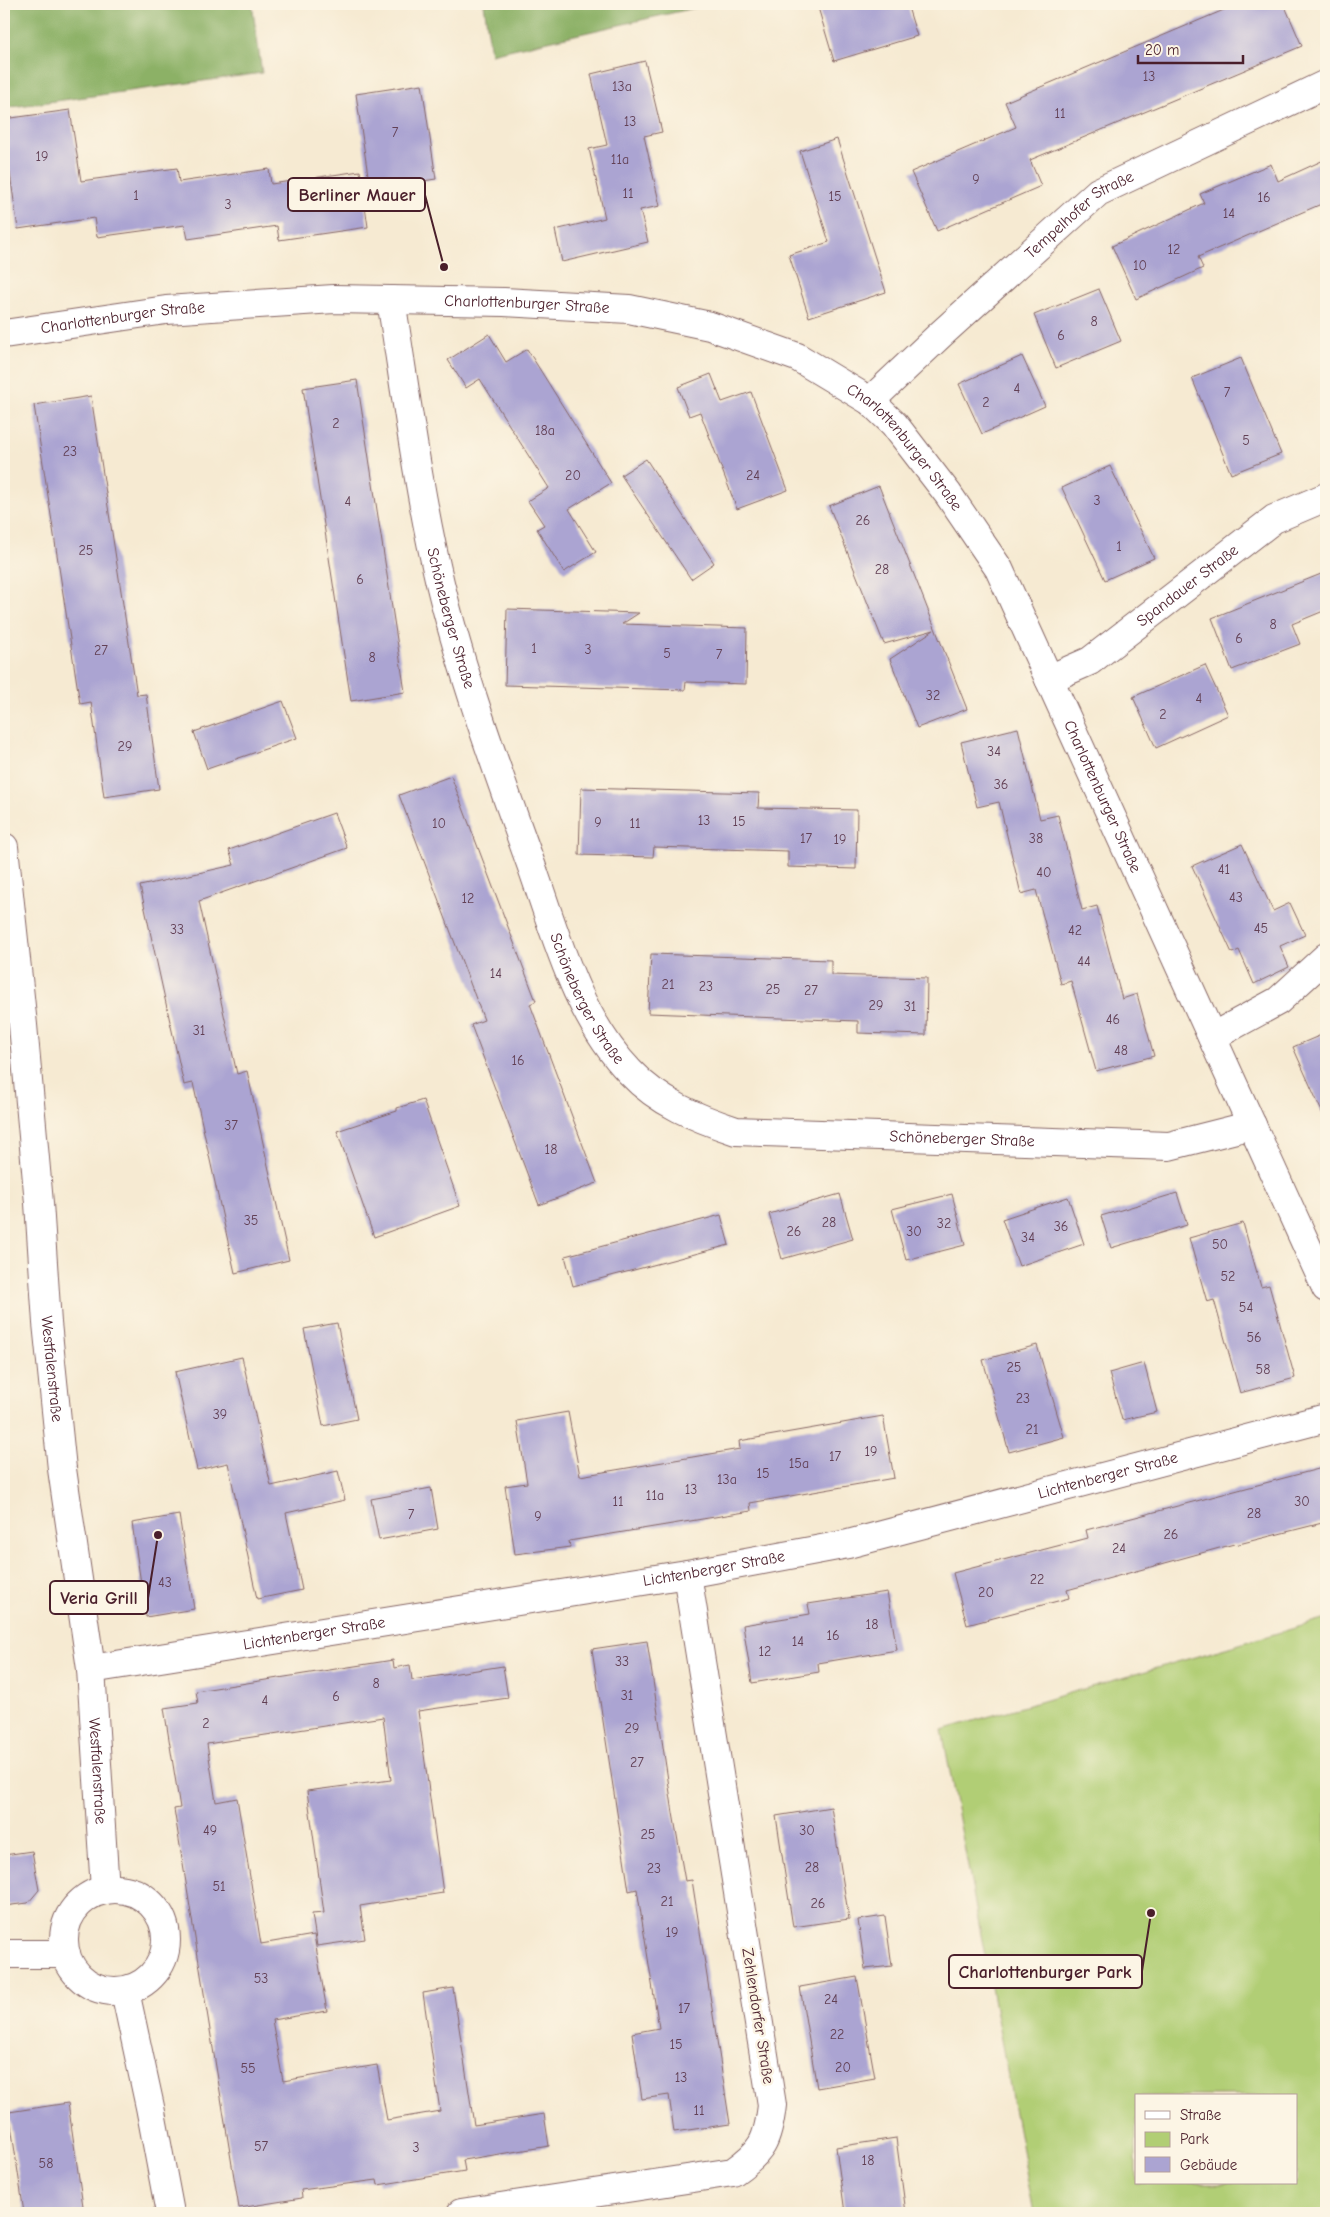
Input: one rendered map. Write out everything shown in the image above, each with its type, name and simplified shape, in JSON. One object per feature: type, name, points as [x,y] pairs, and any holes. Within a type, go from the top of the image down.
[{"type":"street","name":"Tempelhofer Straße","points":[[870,401],[940,334],[1098,192],[1326,84]]},
{"type":"street","name":"Charlottenburger Straße","points":[[4,334],[166,310],[334,299],[504,302],[629,309],[710,326],[797,358],[870,401],[894,424],[942,486],[999,569],[1326,1288]]},
{"type":"street","name":"Schöneberger Straße","points":[[391,300],[424,511],[441,585],[478,715],[576,986],[600,1036],[630,1073],[662,1100],[696,1117],[736,1131],[1169,1146],[1252,1125]]},
{"type":"street","name":"Spandauer Straße","points":[[1049,679],[1090,661],[1274,519],[1326,497]]},
{"type":"street","name":"Westfalenstraße","points":[[4,848],[24,1035],[39,1203],[47,1323],[62,1469],[90,1669],[105,1890]]},
{"type":"street","points":[[1212,1037],[1278,1001],[1326,957]]},
{"type":"street","name":"Lichtenberger Straße","points":[[90,1669],[687,1574],[848,1544],[1326,1418]]},
{"type":"street","name":"Zehlendorfer Straße","points":[[460,2213],[733,2172],[753,2158],[763,2143],[770,2126],[772,2105],[687,1574]]},
{"type":"street","points":[[121,1889],[137,1894],[150,1903],[160,1916],[166,1931],[166,1947],[162,1963],[153,1976],[140,1986],[124,1991],[94,1988],[82,1980],[72,1968],[66,1954],[64,1933],[71,1914],[85,1898],[105,1890],[121,1889]]},
{"type":"street","points":[[4,1954],[66,1954]]},
{"type":"street","points":[[124,1991],[150,2107],[170,2213]]},
{"type":"green space","points":[[4,4],[252,4],[262,73],[4,108]]},
{"type":"green space","points":[[484,4],[712,4],[491,54]]},
{"type":"green space","points":[[1326,1619],[1326,2213],[1034,2213],[942,1730]]},
{"type":"building","points":[[817,4],[907,4],[917,36],[834,61]]},
{"type":"building","points":[[1238,4],[1284,4],[1302,46],[1030,160],[1041,186],[937,231],[911,172],[1016,127],[1005,102]]},
{"type":"building","points":[[645,61],[662,132],[644,136],[660,206],[640,210],[648,242],[562,262],[555,230],[605,218],[589,149],[607,145],[591,74]]},
{"type":"building","points":[[422,84],[436,179],[370,189],[356,94]]},
{"type":"building","points":[[70,110],[81,181],[177,168],[179,182],[269,169],[271,184],[360,171],[368,227],[279,240],[277,226],[188,239],[185,225],[97,237],[94,218],[18,229],[4,132],[4,119]]},
{"type":"building","points":[[837,139],[886,292],[809,317],[789,255],[829,242],[800,151]]},
{"type":"building","points":[[1326,159],[1326,202],[1198,257],[1203,268],[1136,299],[1112,246],[1204,203],[1200,194],[1271,164],[1278,181]]},
{"type":"building","points":[[1099,289],[1121,341],[1056,368],[1034,315]]},
{"type":"building","points":[[489,334],[506,362],[527,349],[611,483],[569,509],[596,552],[564,572],[537,529],[544,525],[528,501],[549,488],[480,379],[466,388],[448,360]]},
{"type":"building","points":[[1022,356],[1045,406],[982,434],[959,384]]},
{"type":"building","points":[[1241,358],[1281,454],[1231,474],[1192,378]]},
{"type":"building","points":[[711,374],[722,402],[751,392],[788,490],[737,509],[700,412],[689,416],[678,387]]},
{"type":"building","points":[[357,380],[405,692],[351,701],[303,388]]},
{"type":"building","points":[[91,396],[137,695],[146,694],[159,789],[104,797],[91,702],[80,704],[34,405]]},
{"type":"building","points":[[646,459],[714,563],[691,579],[621,475]]},
{"type":"building","points":[[1110,466],[1154,558],[1105,580],[1062,488]]},
{"type":"building","points":[[879,486],[967,709],[917,728],[890,659],[934,630],[884,644],[829,506]]},
{"type":"building","points":[[1326,572],[1326,610],[1292,624],[1300,644],[1232,670],[1212,618]]},
{"type":"building","points":[[507,609],[639,613],[622,624],[747,628],[746,684],[686,682],[685,690],[505,685]]},
{"type":"building","points":[[1205,665],[1228,715],[1156,748],[1133,697]]},
{"type":"building","points":[[283,701],[297,738],[207,769],[194,732]]},
{"type":"building","points":[[1018,728],[1040,819],[1058,815],[1082,910],[1097,906],[1122,999],[1137,994],[1154,1056],[1096,1071],[1071,981],[1061,984],[1036,890],[1021,894],[999,802],[977,807],[961,742]]},
{"type":"building","points":[[451,776],[536,1001],[530,1004],[597,1183],[539,1205],[471,1025],[484,1020],[399,795]]},
{"type":"building","points":[[581,788],[759,793],[758,808],[857,810],[856,869],[788,867],[788,851],[654,847],[653,857],[579,855]]},
{"type":"building","points":[[334,813],[347,848],[199,901],[237,1074],[247,1071],[289,1260],[235,1273],[193,1083],[184,1085],[140,886],[234,865],[229,850]]},
{"type":"building","points":[[1242,844],[1273,911],[1290,903],[1305,935],[1280,946],[1289,967],[1254,984],[1239,950],[1232,953],[1192,866]]},
{"type":"building","points":[[651,954],[831,960],[831,975],[927,978],[926,1035],[858,1033],[858,1021],[648,1013]]},
{"type":"building","points":[[1326,1033],[1326,1121],[1293,1047]]},
{"type":"building","points":[[423,1100],[460,1206],[374,1237],[337,1131],[397,1111],[397,1108]]},
{"type":"building","points":[[1177,1193],[1187,1225],[1111,1248],[1101,1216]]},
{"type":"building","points":[[840,1194],[853,1239],[782,1259],[769,1214]]},
{"type":"building","points":[[952,1194],[965,1245],[906,1260],[892,1209]]},
{"type":"building","points":[[1068,1197],[1084,1244],[1019,1266],[1002,1219]]},
{"type":"building","points":[[721,1215],[729,1245],[573,1286],[565,1256]]},
{"type":"building","points":[[1243,1223],[1261,1287],[1269,1285],[1295,1378],[1240,1393],[1214,1300],[1207,1302],[1189,1238]]},
{"type":"building","points":[[337,1323],[357,1419],[323,1426],[304,1329]]},
{"type":"building","points":[[1037,1345],[1064,1437],[1009,1452],[983,1360]]},
{"type":"building","points":[[242,1357],[271,1486],[338,1471],[345,1500],[286,1513],[302,1590],[257,1599],[228,1463],[197,1470],[175,1372]]},
{"type":"building","points":[[1144,1363],[1157,1412],[1122,1420],[1109,1373]]},
{"type":"building","points":[[568,1412],[580,1476],[740,1449],[739,1441],[883,1416],[894,1478],[750,1503],[751,1511],[569,1541],[570,1547],[515,1554],[505,1486],[527,1483],[517,1421]]},
{"type":"building","points":[[1326,1467],[1326,1522],[1234,1544],[1067,1590],[1069,1598],[967,1625],[953,1573],[1088,1538],[1086,1530]]},
{"type":"building","points":[[431,1488],[438,1529],[379,1540],[371,1499]]},
{"type":"building","points":[[179,1515],[194,1609],[146,1617],[132,1523]]},
{"type":"building","points":[[887,1592],[897,1650],[818,1663],[819,1672],[752,1683],[743,1625],[810,1614],[808,1604]]},
{"type":"building","points":[[647,1641],[685,1881],[692,1880],[730,2124],[674,2132],[669,2095],[642,2099],[632,2033],[659,2028],[637,1889],[629,1891],[592,1649]]},
{"type":"building","points":[[393,1660],[394,1668],[410,1665],[412,1680],[503,1666],[508,1698],[418,1711],[443,1893],[360,1906],[365,1939],[317,1946],[312,1914],[324,1913],[307,1791],[391,1780],[383,1717],[207,1744],[216,1802],[237,1798],[261,1944],[314,1935],[327,2011],[272,2020],[283,2081],[377,2065],[387,2120],[440,2111],[423,1993],[453,1988],[474,2125],[544,2114],[549,2146],[463,2160],[465,2171],[378,2185],[377,2180],[301,2190],[302,2198],[239,2208],[174,1809],[180,1808],[164,1708],[198,1703],[196,1691]]},
{"type":"building","points":[[831,1807],[849,1919],[793,1927],[776,1816]]},
{"type":"building","points":[[32,1851],[39,1890],[28,1903],[4,1906],[4,1855]]},
{"type":"building","points":[[885,1916],[892,1966],[865,1969],[858,1920]]},
{"type":"building","points":[[857,1977],[875,2078],[817,2088],[800,1987]]},
{"type":"building","points":[[68,2103],[84,2213],[24,2213],[9,2112]]},
{"type":"building","points":[[896,2138],[906,2213],[845,2213],[836,2147]]},
{"type":"place","name":"Berliner Mauer","points":[[444,267]]},
{"type":"place","name":"Veria Grill","points":[[158,1535]]},
{"type":"place","name":"Charlottenburger Park","points":[[1151,1913]]}]
